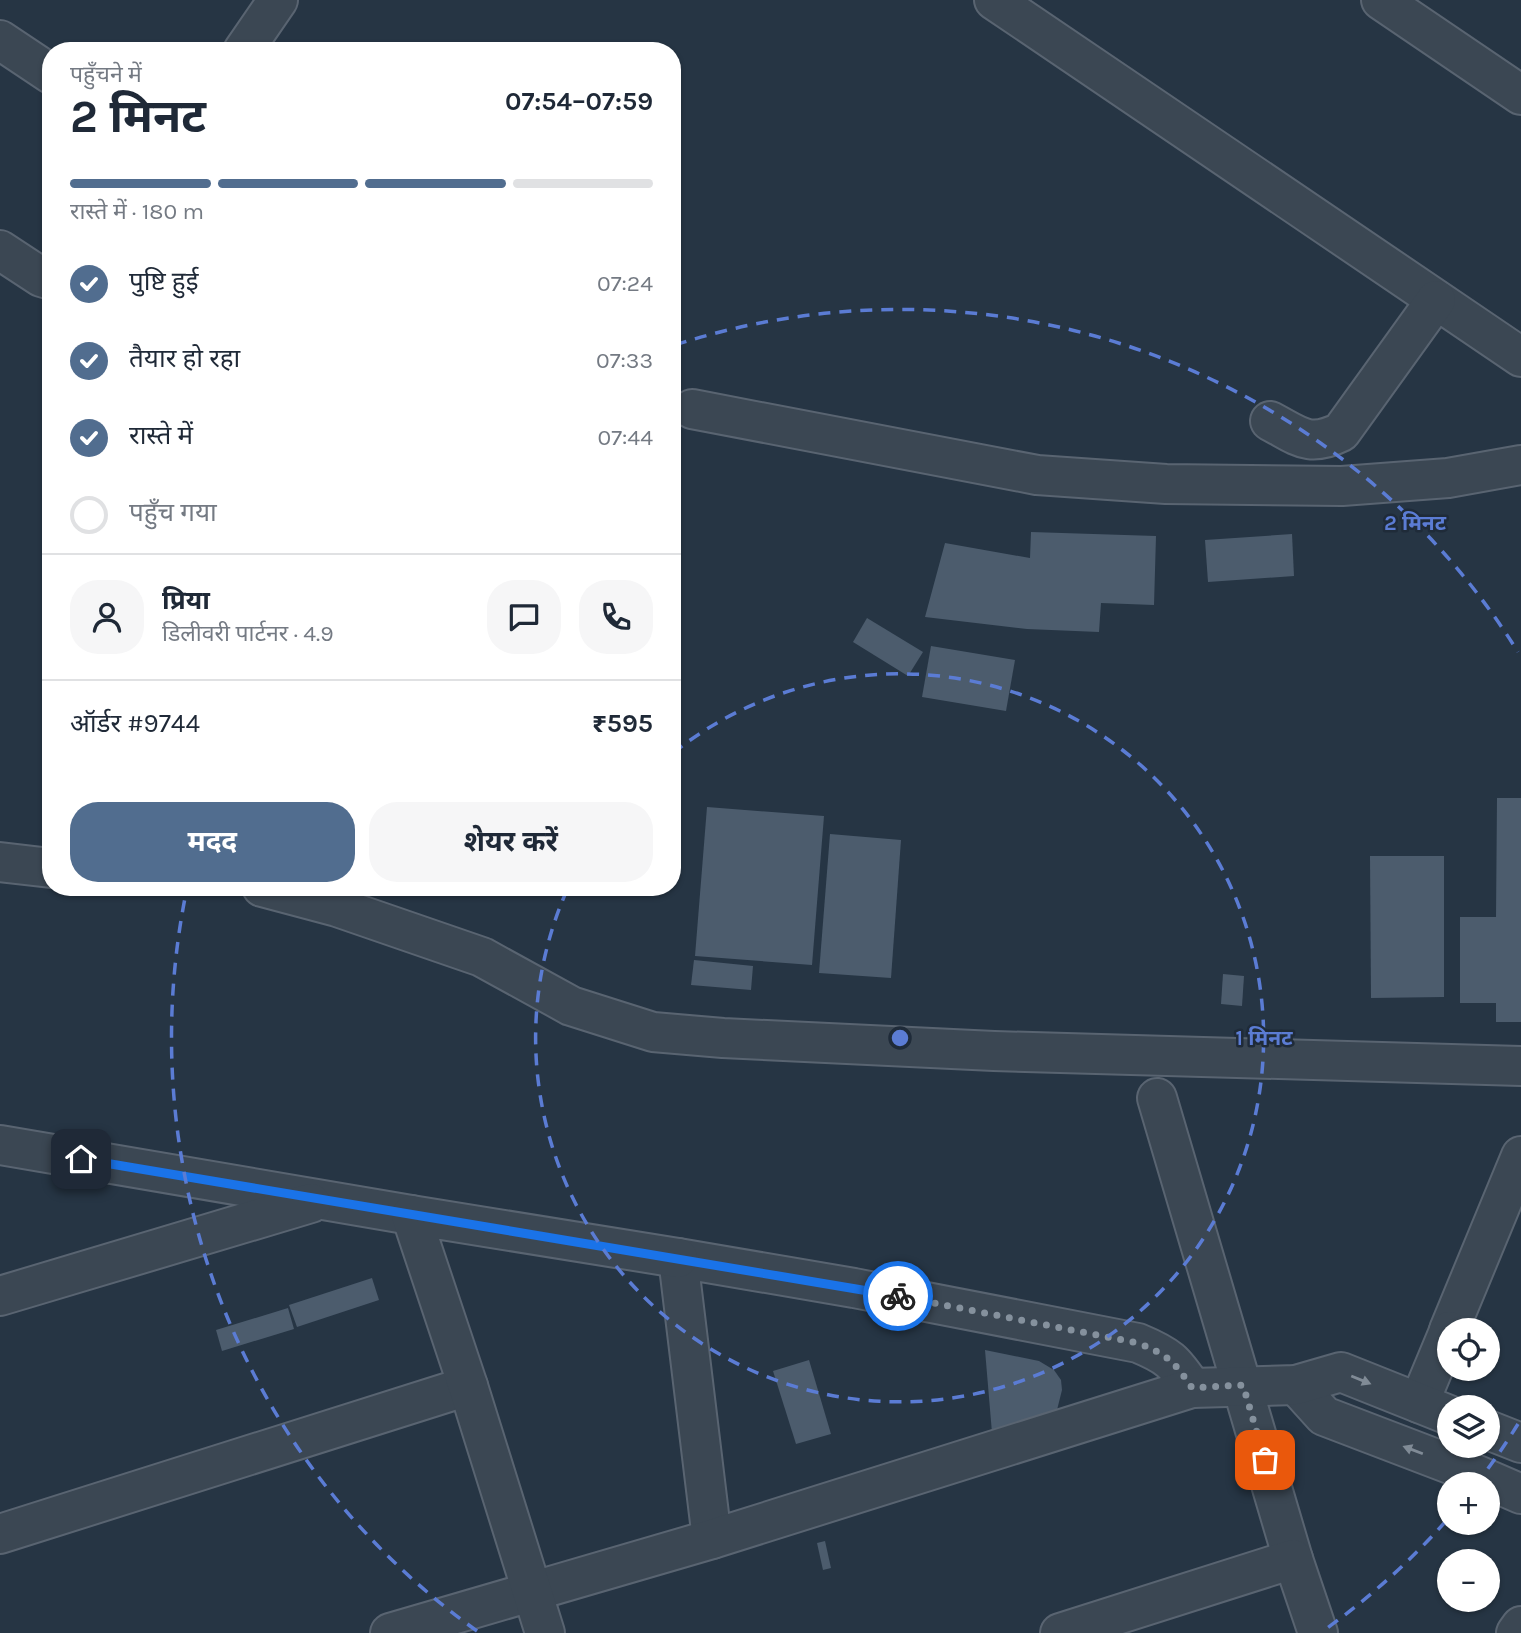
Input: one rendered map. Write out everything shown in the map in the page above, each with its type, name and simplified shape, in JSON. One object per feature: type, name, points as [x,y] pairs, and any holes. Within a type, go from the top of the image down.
[{"type":"street","points":[[1381,0],[1521,95]]},
{"type":"street","points":[[996,1],[1521,358]]},
{"type":"street","points":[[248,42],[271,2]]},
{"type":"street","points":[[0,40],[42,68]]},
{"type":"street","points":[[0,250],[42,277]]},
{"type":"street","points":[[1270,421],[1304,439],[1325,440],[1341,432],[1436,300]]},
{"type":"street","points":[[692,409],[1037,475],[1166,484],[1342,486],[1448,478],[1521,465]]},
{"type":"street","points":[[0,862],[42,867]]},
{"type":"street","points":[[296,896],[337,907],[482,957],[571,1006],[653,1032],[994,1051],[1521,1066]]},
{"type":"street","points":[[1157,1098],[1293,1559],[1318,1633]]},
{"type":"street","points":[[0,1145],[854,1288],[1138,1343],[1174,1362],[1192,1388]]},
{"type":"street","points":[[1454,1318],[1521,1156]]},
{"type":"street","points":[[0,1296],[319,1200]]},
{"type":"street","points":[[411,1215],[545,1633]]},
{"type":"street","points":[[678,1258],[712,1539]]},
{"type":"street","points":[[390,1633],[712,1539],[1192,1388],[1296,1385],[1341,1372],[1434,1409],[1439,1381]]},
{"type":"street","points":[[1296,1385],[1324,1416],[1521,1494]]},
{"type":"street","points":[[0,1534],[468,1386]]},
{"type":"street","points":[[1500,1435],[1521,1443]]},
{"type":"street","points":[[1060,1633],[1293,1559]]},
{"type":"street","points":[[1516,1633],[1521,1626]]},
{"type":"building","points":[[1031,532],[1156,536],[1154,605],[1101,603],[1099,632],[1027,629],[925,617],[945,543],[1030,558]]},
{"type":"building","points":[[1292,534],[1294,576],[1208,582],[1205,540]]},
{"type":"building","points":[[867,618],[923,652],[908,676],[853,642]]},
{"type":"building","points":[[931,646],[1015,660],[1006,711],[922,697]]},
{"type":"building","points":[[1497,798],[1521,798],[1521,1022],[1496,1022],[1496,1003],[1460,1003],[1460,917],[1496,917]]},
{"type":"building","points":[[707,807],[824,816],[812,965],[695,956]]},
{"type":"building","points":[[830,834],[901,840],[891,978],[819,973]]},
{"type":"building","points":[[1370,856],[1444,856],[1444,997],[1371,998]]},
{"type":"building","points":[[694,960],[753,966],[751,990],[691,985]]},
{"type":"building","points":[[1223,974],[1244,976],[1242,1006],[1221,1004]]},
{"type":"building","points":[[372,1278],[379,1300],[297,1327],[289,1305]]},
{"type":"building","points":[[288,1308],[294,1329],[222,1351],[216,1330]]},
{"type":"building","points":[[985,1350],[1039,1361],[1054,1370],[1061,1380],[1062,1390],[1057,1410],[992,1433]]},
{"type":"building","points":[[809,1360],[831,1434],[796,1444],[773,1371]]},
{"type":"building","points":[[825,1541],[831,1568],[823,1570],[817,1543]]},
{"type":"way so far","points":[[898,1296],[1138,1343],[1174,1362],[1192,1388],[1243,1385],[1265,1460]]},
{"type":"route","points":[[81,1159],[898,1296]]}]
